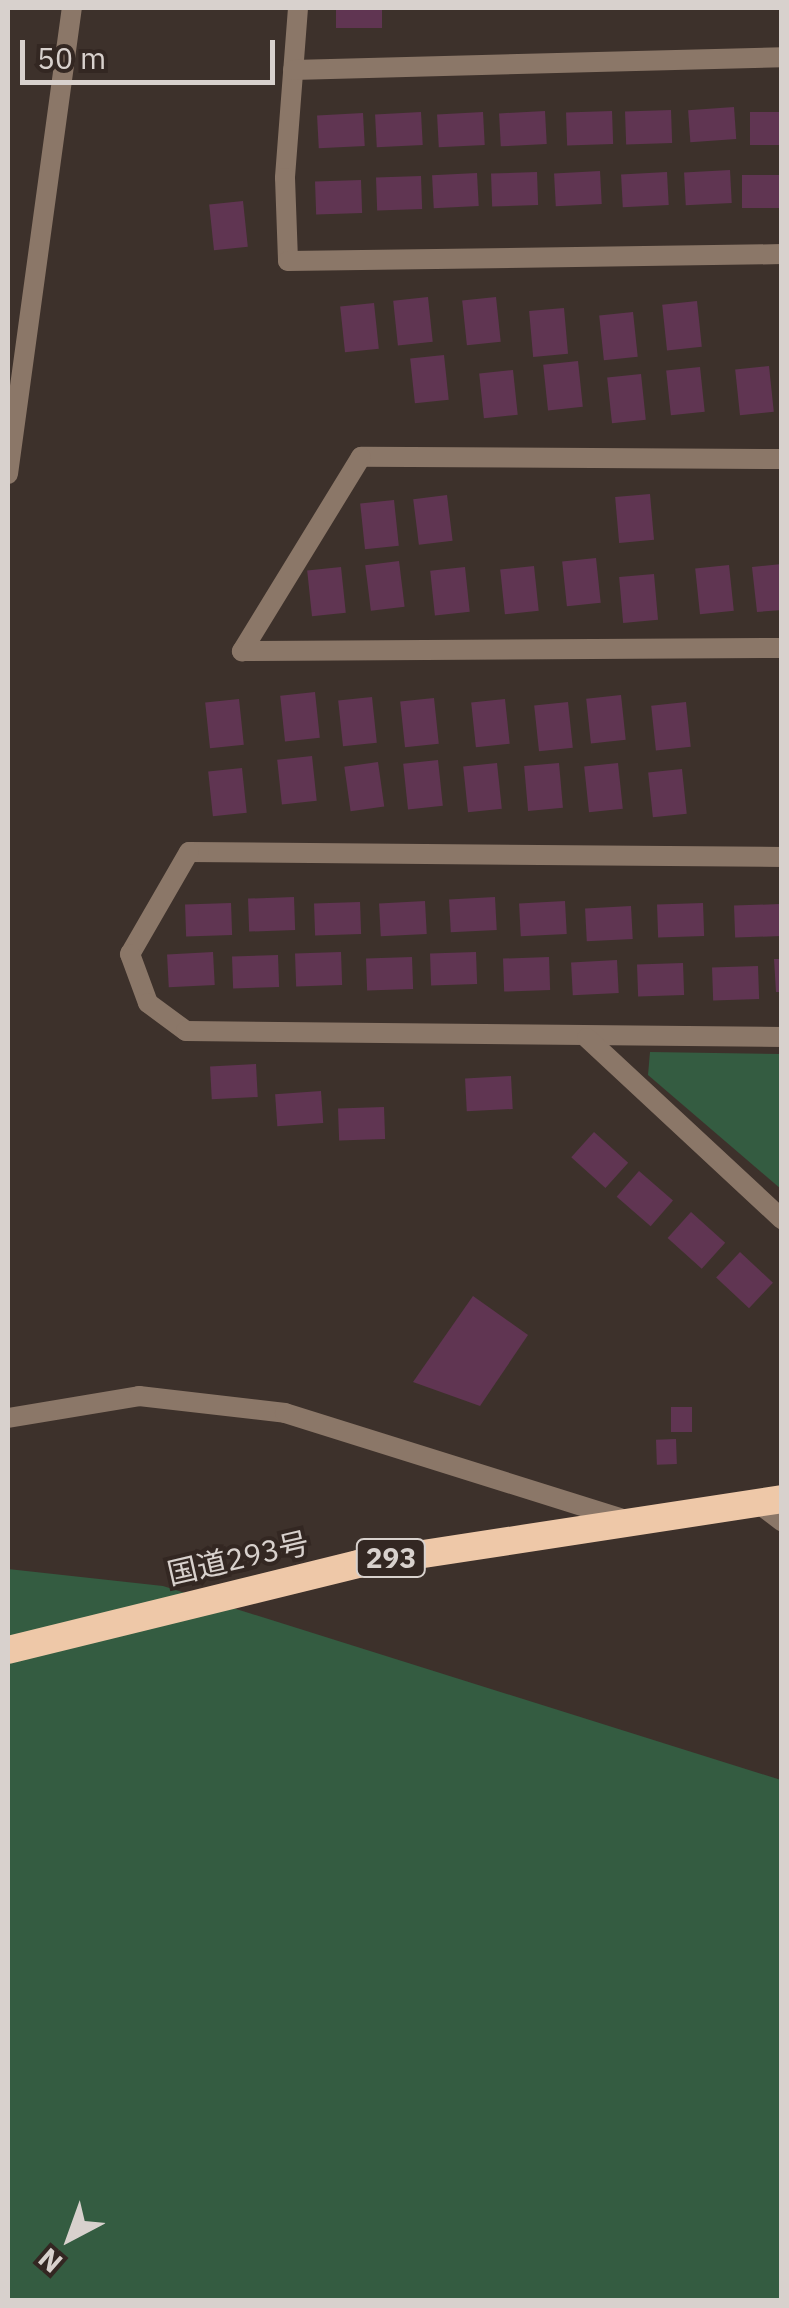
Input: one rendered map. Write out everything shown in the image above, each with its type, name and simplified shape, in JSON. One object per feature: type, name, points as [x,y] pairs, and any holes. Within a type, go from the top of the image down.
[{"type":"highway","name":"国道293号","points":[[8,1650],[207,1596],[620,1518],[768,1500]]},
{"type":"street","points":[[8,474],[72,8]]},
{"type":"street","points":[[298,8],[288,261],[782,254]]},
{"type":"street","points":[[293,70],[782,57]]},
{"type":"street","points":[[782,459],[361,457],[242,650],[782,648]]},
{"type":"street","points":[[782,856],[189,852],[130,954],[148,1003],[186,1031],[782,1037]]},
{"type":"street","points":[[586,1038],[782,1219]]},
{"type":"street","points":[[8,1418],[139,1396],[285,1413],[620,1518]]},
{"type":"street","points":[[768,1500],[782,1521]]},
{"type":"green space","points":[[650,1052],[781,1054],[781,1189],[648,1075]]},
{"type":"green space","points":[[8,1569],[163,1586],[781,1780],[781,2300],[8,2300]]},
{"type":"building","points":[[336,8],[382,8],[382,28],[336,28]]},
{"type":"building","points":[[734,107],[736,139],[690,142],[688,110]]},
{"type":"building","points":[[671,110],[672,143],[626,145],[625,112]]},
{"type":"building","points":[[545,111],[547,144],[501,146],[499,113]]},
{"type":"building","points":[[612,111],[613,144],[567,146],[566,113]]},
{"type":"building","points":[[421,112],[423,145],[377,147],[375,114]]},
{"type":"building","points":[[483,112],[485,145],[439,147],[437,114]]},
{"type":"building","points":[[750,112],[782,112],[782,145],[750,145]]},
{"type":"building","points":[[363,113],[365,146],[319,148],[317,115]]},
{"type":"building","points":[[730,170],[732,203],[686,205],[684,172]]},
{"type":"building","points":[[600,171],[602,204],[556,206],[554,173]]},
{"type":"building","points":[[537,172],[538,205],[492,207],[491,174]]},
{"type":"building","points":[[667,172],[669,205],[623,207],[621,174]]},
{"type":"building","points":[[477,173],[479,206],[434,208],[432,175]]},
{"type":"building","points":[[742,175],[782,175],[782,208],[742,208]]},
{"type":"building","points":[[421,176],[422,209],[377,211],[376,178]]},
{"type":"building","points":[[361,180],[362,213],[316,215],[315,182]]},
{"type":"building","points":[[243,201],[248,247],[214,250],[209,205]]},
{"type":"building","points":[[428,297],[433,342],[398,345],[393,301]]},
{"type":"building","points":[[496,297],[501,342],[467,345],[462,301]]},
{"type":"building","points":[[697,301],[702,347],[667,350],[662,305]]},
{"type":"building","points":[[374,303],[379,349],[345,352],[340,307]]},
{"type":"building","points":[[564,308],[568,354],[533,357],[529,311]]},
{"type":"building","points":[[633,312],[638,357],[604,360],[599,316]]},
{"type":"building","points":[[444,355],[449,400],[415,403],[410,359]]},
{"type":"building","points":[[578,361],[583,407],[548,410],[543,365]]},
{"type":"building","points":[[769,366],[774,412],[740,415],[735,370]]},
{"type":"building","points":[[700,367],[705,412],[671,415],[666,371]]},
{"type":"building","points":[[513,370],[518,415],[484,418],[479,374]]},
{"type":"building","points":[[641,374],[646,420],[612,423],[607,378]]},
{"type":"building","points":[[650,494],[654,540],[619,543],[615,497]]},
{"type":"building","points":[[447,495],[453,541],[419,545],[413,499]]},
{"type":"building","points":[[394,500],[399,546],[365,549],[360,504]]},
{"type":"building","points":[[596,558],[601,603],[567,606],[562,562]]},
{"type":"building","points":[[399,561],[405,607],[371,611],[365,565]]},
{"type":"building","points":[[782,564],[782,610],[757,612],[752,567]]},
{"type":"building","points":[[729,565],[734,611],[700,614],[695,569]]},
{"type":"building","points":[[534,566],[539,611],[505,614],[500,570]]},
{"type":"building","points":[[341,567],[346,613],[312,616],[307,571]]},
{"type":"building","points":[[465,567],[470,612],[435,615],[430,571]]},
{"type":"building","points":[[654,574],[658,620],[623,623],[619,577]]},
{"type":"building","points":[[315,692],[320,738],[285,741],[280,696]]},
{"type":"building","points":[[621,695],[626,740],[591,743],[586,699]]},
{"type":"building","points":[[372,697],[377,743],[343,746],[338,701]]},
{"type":"building","points":[[434,698],[439,744],[405,747],[400,702]]},
{"type":"building","points":[[239,699],[244,745],[210,748],[205,703]]},
{"type":"building","points":[[505,699],[510,744],[476,747],[471,703]]},
{"type":"building","points":[[568,702],[573,748],[539,751],[534,706]]},
{"type":"building","points":[[686,702],[691,747],[656,750],[651,706]]},
{"type":"building","points":[[312,756],[317,801],[282,804],[277,760]]},
{"type":"building","points":[[438,760],[443,806],[408,809],[403,764]]},
{"type":"building","points":[[378,762],[384,807],[351,811],[344,767]]},
{"type":"building","points":[[497,763],[502,809],[468,812],[463,767]]},
{"type":"building","points":[[559,763],[563,808],[528,811],[524,766]]},
{"type":"building","points":[[618,763],[623,809],[589,812],[584,767]]},
{"type":"building","points":[[242,768],[247,813],[213,816],[208,772]]},
{"type":"building","points":[[682,769],[687,814],[653,817],[648,773]]},
{"type":"building","points":[[294,897],[295,930],[249,932],[248,899]]},
{"type":"building","points":[[495,897],[497,930],[451,932],[449,899]]},
{"type":"building","points":[[425,901],[427,934],[381,936],[379,903]]},
{"type":"building","points":[[565,901],[567,934],[521,936],[519,903]]},
{"type":"building","points":[[360,902],[361,934],[315,936],[314,904]]},
{"type":"building","points":[[231,903],[232,935],[186,937],[185,905]]},
{"type":"building","points":[[703,903],[704,936],[658,938],[657,905]]},
{"type":"building","points":[[780,904],[781,936],[735,938],[734,906]]},
{"type":"building","points":[[631,906],[633,939],[587,941],[585,908]]},
{"type":"building","points":[[213,952],[215,985],[169,987],[167,954]]},
{"type":"building","points":[[341,952],[342,985],[296,987],[295,954]]},
{"type":"building","points":[[476,952],[477,984],[431,986],[430,954]]},
{"type":"building","points":[[278,955],[279,987],[233,989],[232,957]]},
{"type":"building","points":[[412,957],[413,989],[367,991],[366,959]]},
{"type":"building","points":[[549,957],[550,990],[504,992],[503,959]]},
{"type":"building","points":[[774,959],[782,959],[782,992],[776,992]]},
{"type":"building","points":[[617,960],[619,993],[573,995],[571,962]]},
{"type":"building","points":[[683,963],[684,995],[638,997],[637,965]]},
{"type":"building","points":[[758,966],[759,999],[713,1001],[712,968]]},
{"type":"building","points":[[256,1064],[258,1097],[212,1099],[210,1066]]},
{"type":"building","points":[[511,1076],[513,1109],[467,1111],[465,1078]]},
{"type":"building","points":[[321,1091],[323,1123],[277,1126],[275,1094]]},
{"type":"building","points":[[384,1107],[385,1139],[339,1141],[338,1109]]},
{"type":"building","points":[[594,1132],[628,1163],[605,1188],[571,1157]]},
{"type":"building","points":[[639,1171],[673,1201],[651,1226],[617,1197]]},
{"type":"building","points":[[691,1212],[725,1243],[702,1269],[668,1238]]},
{"type":"building","points":[[740,1252],[773,1283],[749,1308],[716,1278]]},
{"type":"building","points":[[473,1296],[528,1335],[480,1406],[413,1382]]},
{"type":"building","points":[[671,1407],[692,1407],[692,1432],[671,1432]]},
{"type":"building","points":[[676,1439],[677,1464],[657,1465],[656,1440]]}]
